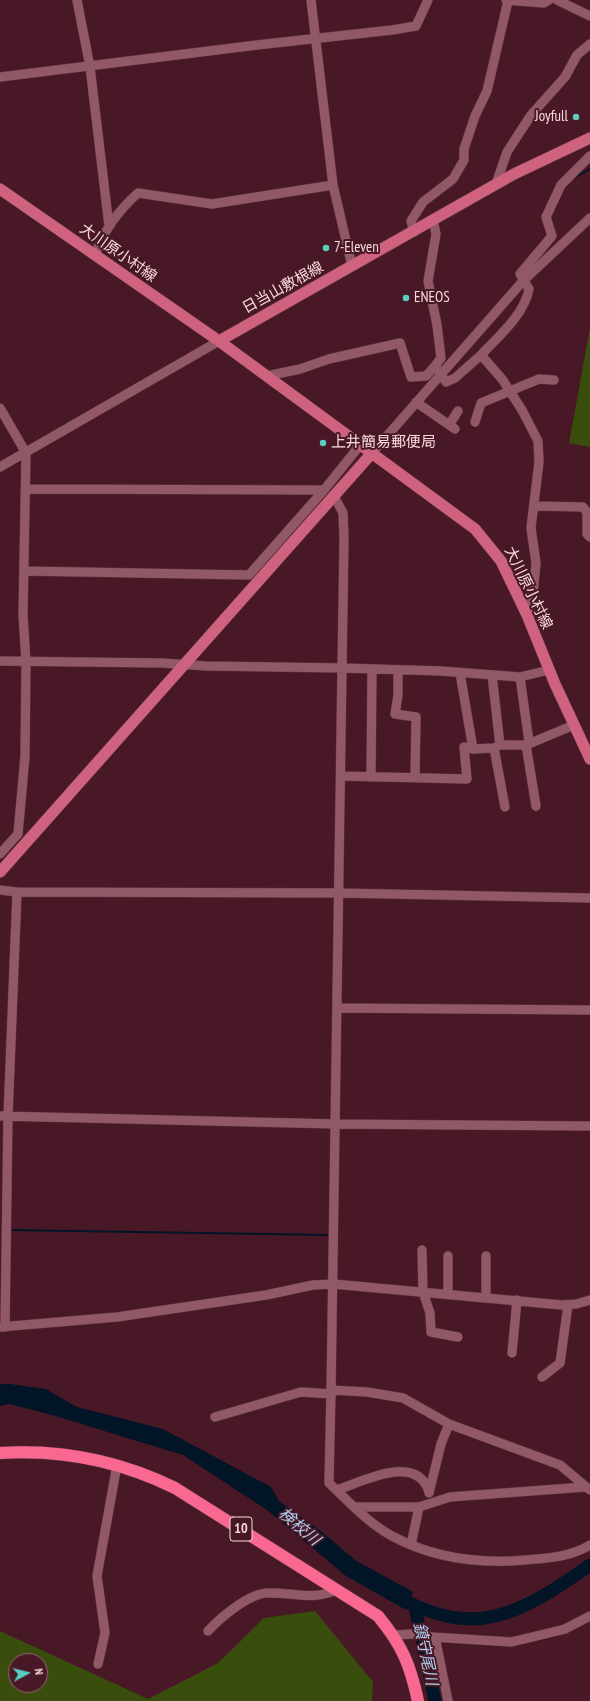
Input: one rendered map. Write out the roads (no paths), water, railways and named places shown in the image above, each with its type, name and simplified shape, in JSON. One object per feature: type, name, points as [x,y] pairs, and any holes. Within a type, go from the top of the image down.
[{"type":"highway","name":"10","points":[[0,1453],[55,1453],[86,1458],[117,1465],[151,1476],[175,1488],[378,1616],[394,1635],[409,1665],[418,1701]]},
{"type":"main road","name":"日当山敷根線","points":[[220,341],[496,184],[528,167],[590,138]]},
{"type":"main road","name":"大川原小村線","points":[[0,189],[220,341]]},
{"type":"main road","points":[[0,872],[186,664],[372,452],[220,341]]},
{"type":"main road","name":"大川原小村線","points":[[372,452],[475,529],[501,561],[527,614],[549,670],[574,725],[589,753]]},
{"type":"street","points":[[77,0],[90,67],[109,226]]},
{"type":"street","points":[[311,0],[333,185],[352,266]]},
{"type":"street","points":[[0,77],[416,26],[428,0]]},
{"type":"street","points":[[414,232],[410,221],[423,202],[453,179],[464,160],[464,149],[475,116],[487,91],[507,0],[544,3],[549,0]]},
{"type":"street","points":[[557,0],[590,16]]},
{"type":"street","points":[[496,184],[507,152],[531,115],[565,77],[577,55],[590,44]]},
{"type":"street","points":[[436,366],[446,382],[455,378],[481,355],[506,329],[525,302],[530,289],[523,281],[520,274],[552,236],[546,217],[561,186],[590,156]]},
{"type":"street","points":[[95,256],[99,242],[109,226],[138,193],[212,204],[333,185]]},
{"type":"street","points":[[372,452],[523,281],[590,218]]},
{"type":"street","points":[[267,376],[300,369],[329,359],[400,343],[411,377],[426,376],[436,366],[441,358],[437,325],[428,282],[436,234],[433,220]]},
{"type":"street","points":[[0,467],[220,341]]},
{"type":"street","points":[[481,355],[511,392],[538,441],[539,452],[535,506],[531,528],[536,563],[533,594],[527,614]]},
{"type":"street","points":[[478,419],[481,403],[511,392],[539,379],[554,380]]},
{"type":"street","points":[[416,402],[452,427],[458,411]]},
{"type":"street","points":[[0,408],[26,453],[23,616],[26,662],[25,756],[18,834],[0,854]]},
{"type":"street","points":[[24,572],[249,575],[324,490],[361,444]]},
{"type":"street","points":[[25,489],[324,490]]},
{"type":"street","points":[[334,496],[343,513],[344,526],[332,1392],[329,1483],[354,1507],[391,1536],[436,1554],[472,1560],[507,1562],[564,1556],[590,1545]]},
{"type":"street","points":[[535,506],[583,507],[587,512],[587,534],[590,537]]},
{"type":"street","points":[[0,661],[343,668],[520,677],[549,670]]},
{"type":"street","points":[[371,776],[372,669]]},
{"type":"street","points":[[398,670],[398,695],[395,714],[416,717],[415,778]]},
{"type":"street","points":[[460,673],[473,749]]},
{"type":"street","points":[[492,675],[497,746],[505,807]]},
{"type":"street","points":[[520,677],[527,744],[536,806]]},
{"type":"street","points":[[341,776],[467,779],[464,747],[473,749],[527,744],[550,736],[574,725]]},
{"type":"street","points":[[0,890],[17,892],[339,893],[590,898]]},
{"type":"street","points":[[17,892],[4,1116],[2,1327],[117,1318],[266,1295],[313,1285],[333,1284],[448,1293],[568,1305],[590,1300]]},
{"type":"street","points":[[338,1008],[590,1010]]},
{"type":"street","points":[[4,1116],[336,1124],[590,1126]]},
{"type":"street","points":[[422,1250],[423,1292],[430,1313],[431,1332],[458,1337]]},
{"type":"street","points":[[448,1256],[448,1293]]},
{"type":"street","points":[[486,1256],[486,1297]]},
{"type":"street","points":[[512,1353],[517,1300]]},
{"type":"street","points":[[542,1377],[560,1363],[568,1305]]},
{"type":"street","points":[[215,1417],[301,1392],[367,1392],[403,1398],[449,1424],[560,1465],[588,1489]]},
{"type":"street","points":[[411,1545],[422,1506],[429,1492],[441,1444],[449,1424]]},
{"type":"street","points":[[98,1664],[105,1633],[97,1576],[117,1465]]},
{"type":"street","points":[[337,1490],[381,1474],[405,1472],[419,1476],[427,1486],[429,1492]]},
{"type":"street","points":[[354,1507],[422,1506],[450,1497],[588,1489]]},
{"type":"street","points":[[208,1631],[224,1614],[247,1600],[265,1593],[288,1595],[324,1595],[336,1590]]},
{"type":"street","points":[[394,1635],[412,1634],[434,1637],[511,1642],[564,1629],[590,1616]]},
{"type":"street","points":[[434,1637],[448,1701]]},
{"type":"water","points":[[0,1384],[46,1389],[77,1407],[163,1429],[271,1487],[279,1501],[322,1532],[355,1560],[413,1592],[406,1610],[346,1576],[267,1510],[183,1455],[52,1415],[9,1404],[0,1406]]},
{"type":"waterway","points":[[572,179],[590,169]]},
{"type":"waterway","points":[[10,1230],[329,1235]]},
{"type":"waterway","name":"検校川","points":[[393,1594],[422,1609],[449,1617],[473,1619],[496,1616],[519,1608],[541,1597],[590,1565]]},
{"type":"waterway","name":"鎮守尾川","points":[[415,1607],[435,1701]]},
{"type":"place","name":"Joyfull","points":[[576,117]]},
{"type":"place","name":"7-Eleven","points":[[326,248]]},
{"type":"place","name":"ENEOS","points":[[406,298]]},
{"type":"place","name":"上井簡易郵便局","points":[[323,443]]}]
